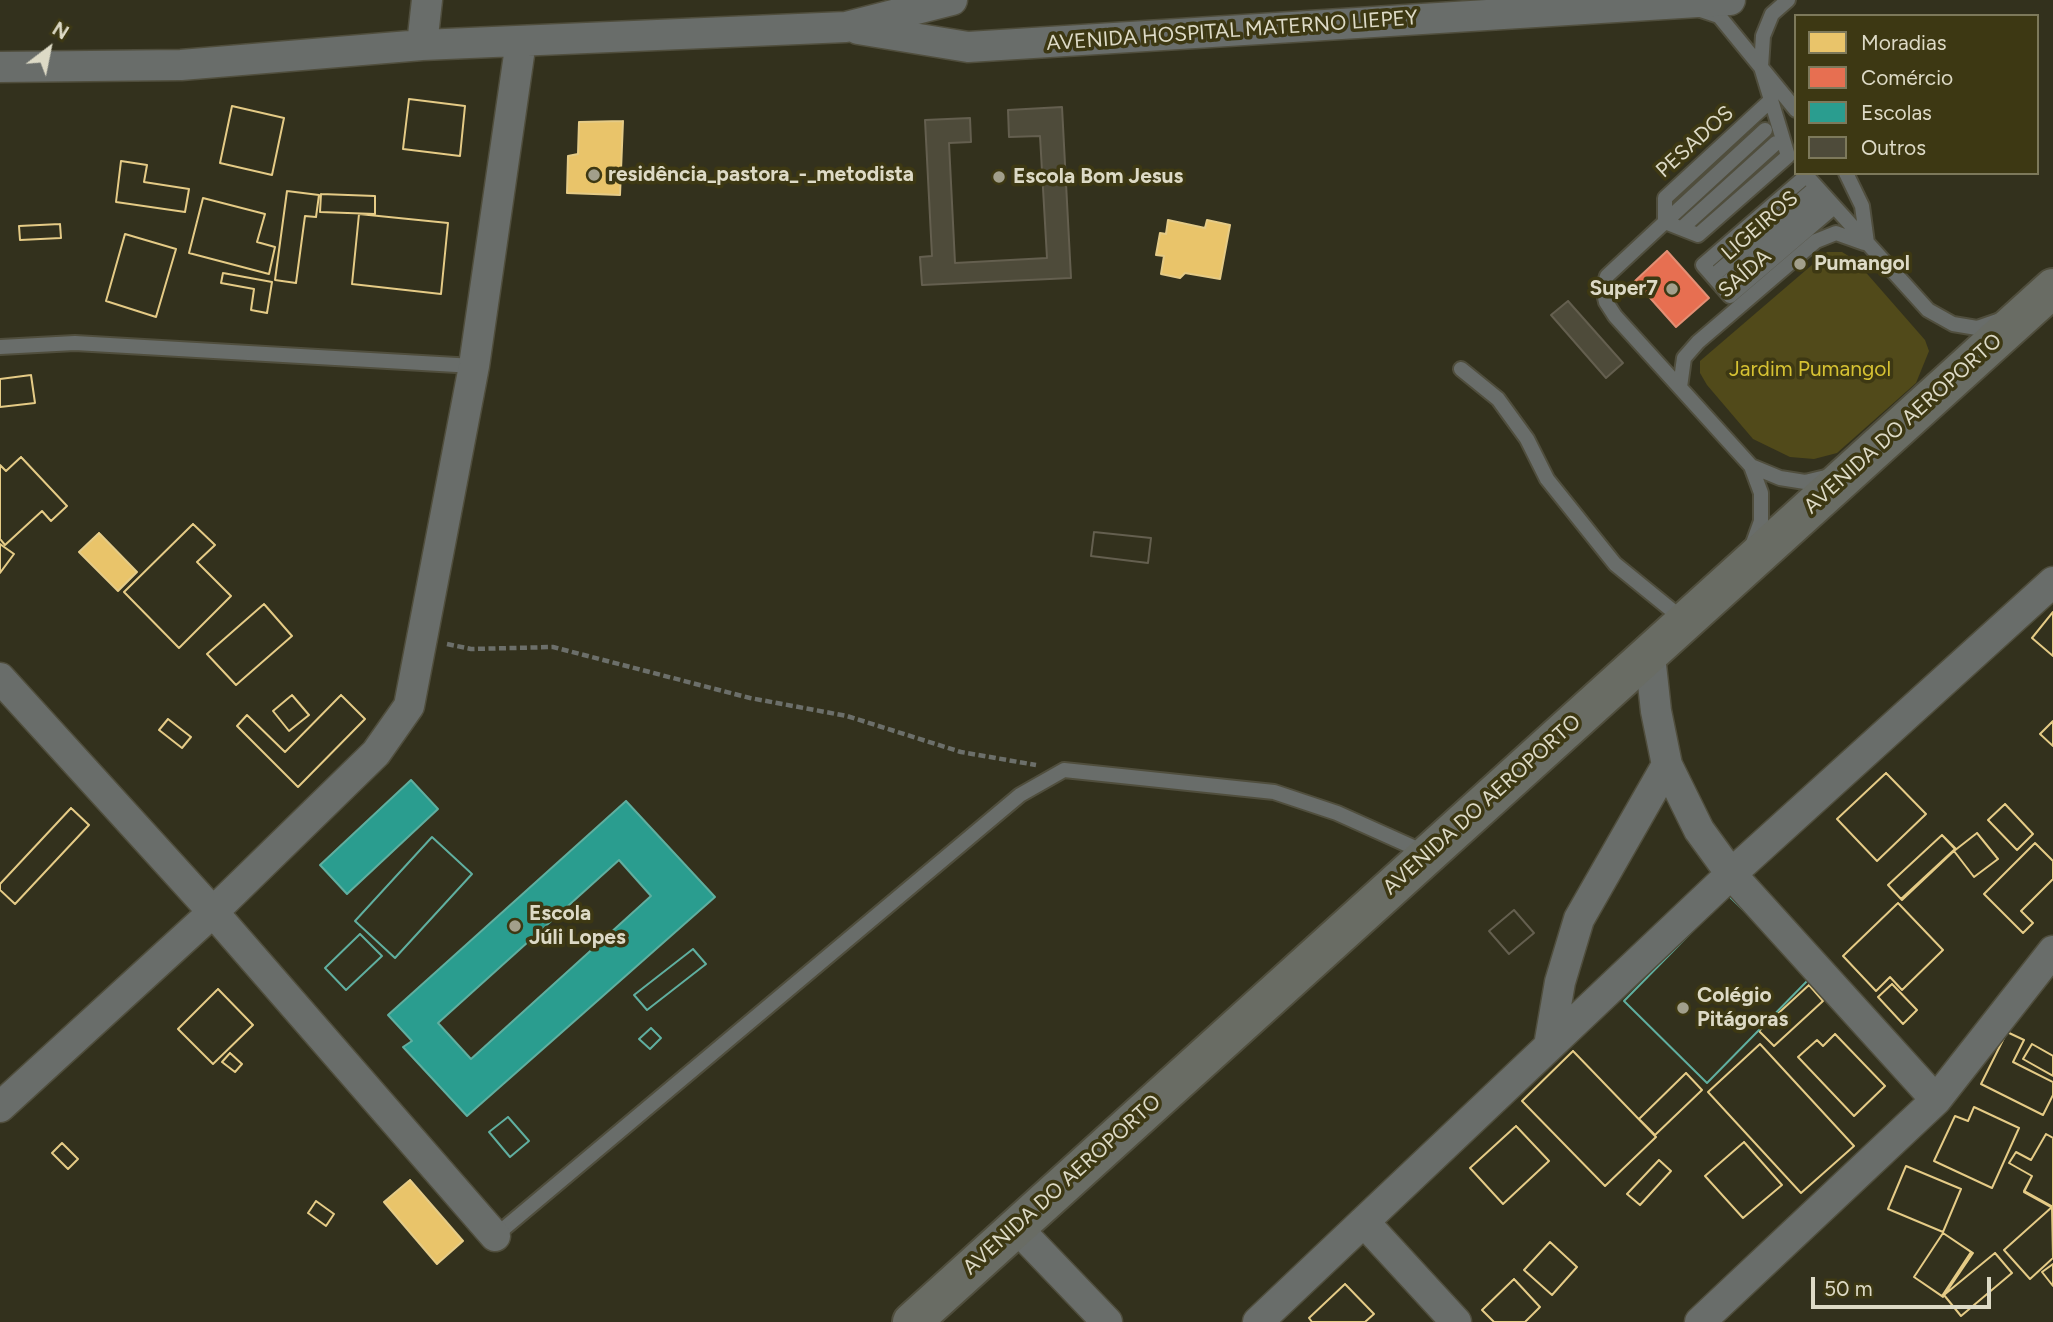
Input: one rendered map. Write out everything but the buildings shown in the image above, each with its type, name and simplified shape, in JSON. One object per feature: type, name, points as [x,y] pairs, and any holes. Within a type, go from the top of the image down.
[{"type":"main road","name":"AVENIDA DO AEROPORTO","points":[[912,1322],[2041,299]]},
{"type":"street","points":[[422,45],[427,0]]},
{"type":"street","points":[[0,67],[181,65],[422,45],[846,27],[953,0]]},
{"type":"street","name":"AVENIDA HOSPITAL MATERNO LIEPEY","points":[[846,27],[968,47],[1730,0]]},
{"type":"street","points":[[0,1107],[213,912],[376,753],[409,706],[474,366],[521,41]]},
{"type":"street","points":[[1258,1322],[1731,874],[2053,582]]},
{"type":"street","points":[[1650,656],[1656,711],[1667,765],[1699,830],[1731,874],[1936,1100]]},
{"type":"street","points":[[0,678],[213,912],[495,1236]]},
{"type":"street","points":[[1549,1046],[1560,982],[1579,919],[1667,765]]},
{"type":"street","points":[[1700,1322],[1936,1100],[2053,951]]},
{"type":"street","points":[[1364,1222],[1456,1322]]},
{"type":"street","points":[[1016,1227],[1107,1322]]},
{"type":"lane","points":[[1788,0],[1772,14],[1763,36],[1761,67],[1770,101],[1792,160]]},
{"type":"lane","points":[[1684,3],[1719,16],[1794,108]]},
{"type":"lane","name":"PESADOS","points":[[1664,222],[1665,198],[1770,101]]},
{"type":"lane","points":[[1754,117],[1792,160]]},
{"type":"lane","name":"PESADOS","points":[[1751,466],[1615,316],[1605,302],[1603,289],[1607,276],[1765,130]]},
{"type":"lane","points":[[1682,228],[1776,142]]},
{"type":"lane","points":[[1664,222],[1698,235],[1792,160]]},
{"type":"lane","points":[[1847,175],[1862,206],[1868,244]]},
{"type":"lane","points":[[1817,188],[1928,310],[1953,324],[1977,328],[2041,299]]},
{"type":"lane","name":"LIGEIROS","points":[[1717,281],[1817,188]]},
{"type":"lane","name":"LIGEIROS","points":[[1717,281],[1817,188]]},
{"type":"lane","name":"SAÍDA","points":[[1680,387],[1684,358],[1723,320],[1816,241],[1836,233],[1868,244]]},
{"type":"lane","points":[[1717,281],[1723,320]]},
{"type":"lane","points":[[0,346],[75,343],[474,366]]},
{"type":"lane","points":[[1461,369],[1497,399],[1527,439],[1547,479],[1615,564],[1686,622]]},
{"type":"lane","points":[[1751,466],[1780,478],[1805,482],[1851,471]]},
{"type":"lane","points":[[1745,568],[1761,521],[1761,493],[1751,466]]},
{"type":"lane","points":[[495,1236],[1020,795],[1064,770],[1274,792],[1337,813],[1428,854]]},
{"type":"path","points":[[422,639],[471,649],[553,648],[750,698],[847,716],[961,752],[1064,770]]},
{"type":"green space","name":"Jardim Pumangol","points":[[1827,252],[1842,252],[1855,260],[1925,340],[1929,351],[1916,383],[1837,453],[1814,459],[1790,457],[1753,439],[1707,385],[1700,373],[1700,361]]},
{"type":"place","name":"residência_pastora_-_metodista","points":[[594,175]]},
{"type":"place","name":"Escola Bom Jesus","points":[[999,177]]},
{"type":"place","name":"Pumangol","points":[[1800,264]]},
{"type":"place","name":"Super7","points":[[1672,289]]},
{"type":"place","name":"Escola Júli Lopes","points":[[515,926]]},
{"type":"place","name":"Colégio Pitágoras","points":[[1683,1008]]}]
